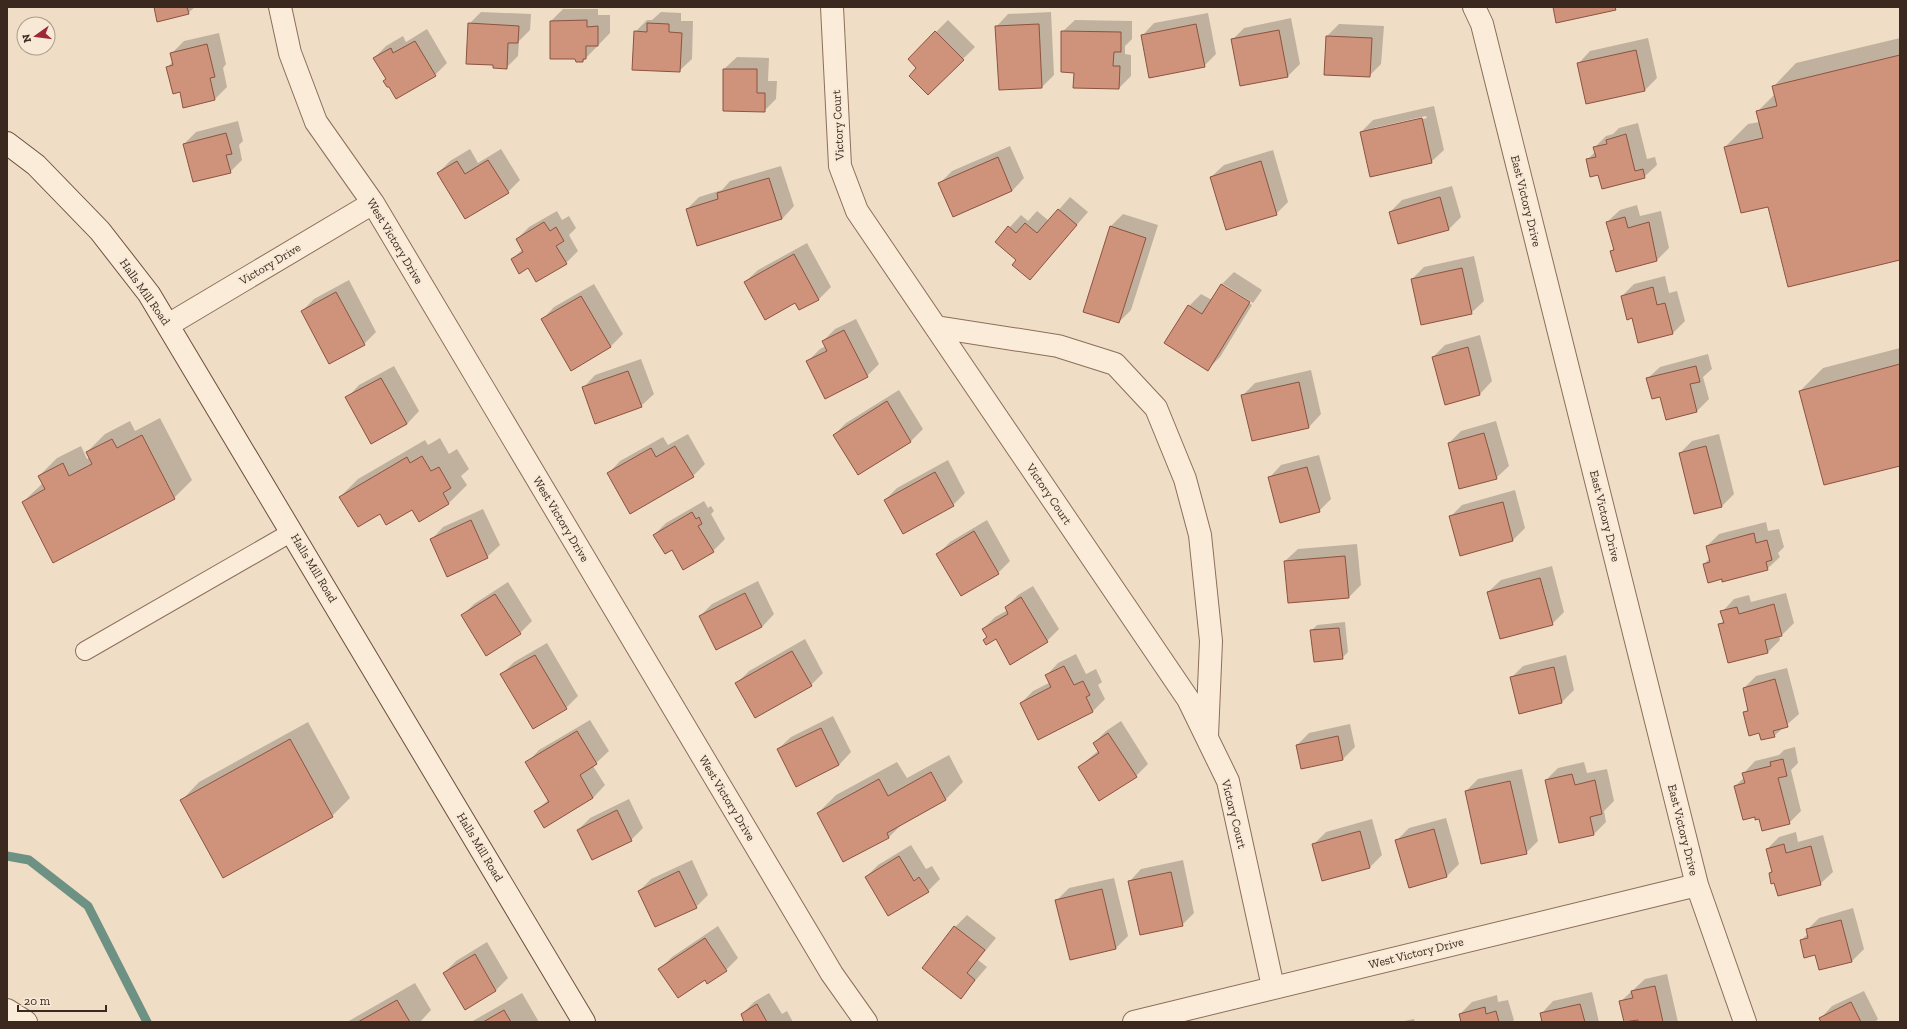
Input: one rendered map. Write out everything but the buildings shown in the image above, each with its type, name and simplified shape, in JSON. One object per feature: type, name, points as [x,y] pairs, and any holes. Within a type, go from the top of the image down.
[{"type":"street","name":"West Victory Drive","points":[[280,7],[290,53],[316,122],[373,203],[824,960],[866,1022]]},
{"type":"street","name":"Victory Court","points":[[832,7],[840,166],[857,211],[1188,699],[1228,781],[1274,988]]},
{"type":"street","name":"East Victory Drive","points":[[1474,7],[1482,24],[1697,885],[1745,1022]]},
{"type":"street","name":"Halls Mill Road","points":[[7,143],[36,165],[100,231],[149,294],[584,1022]]},
{"type":"street","name":"Victory Drive","points":[[168,325],[373,203]]},
{"type":"street","points":[[936,328],[1058,346],[1114,364],[1156,408],[1185,480],[1200,535],[1211,641],[1207,738]]},
{"type":"street","name":"West Victory Drive","points":[[1134,1022],[1697,885]]},
{"type":"street","points":[[7,1010],[26,1022]]},
{"type":"lane","points":[[85,652],[292,532]]},
{"type":"waterway","points":[[7,856],[29,860],[88,906],[147,1022]]}]
